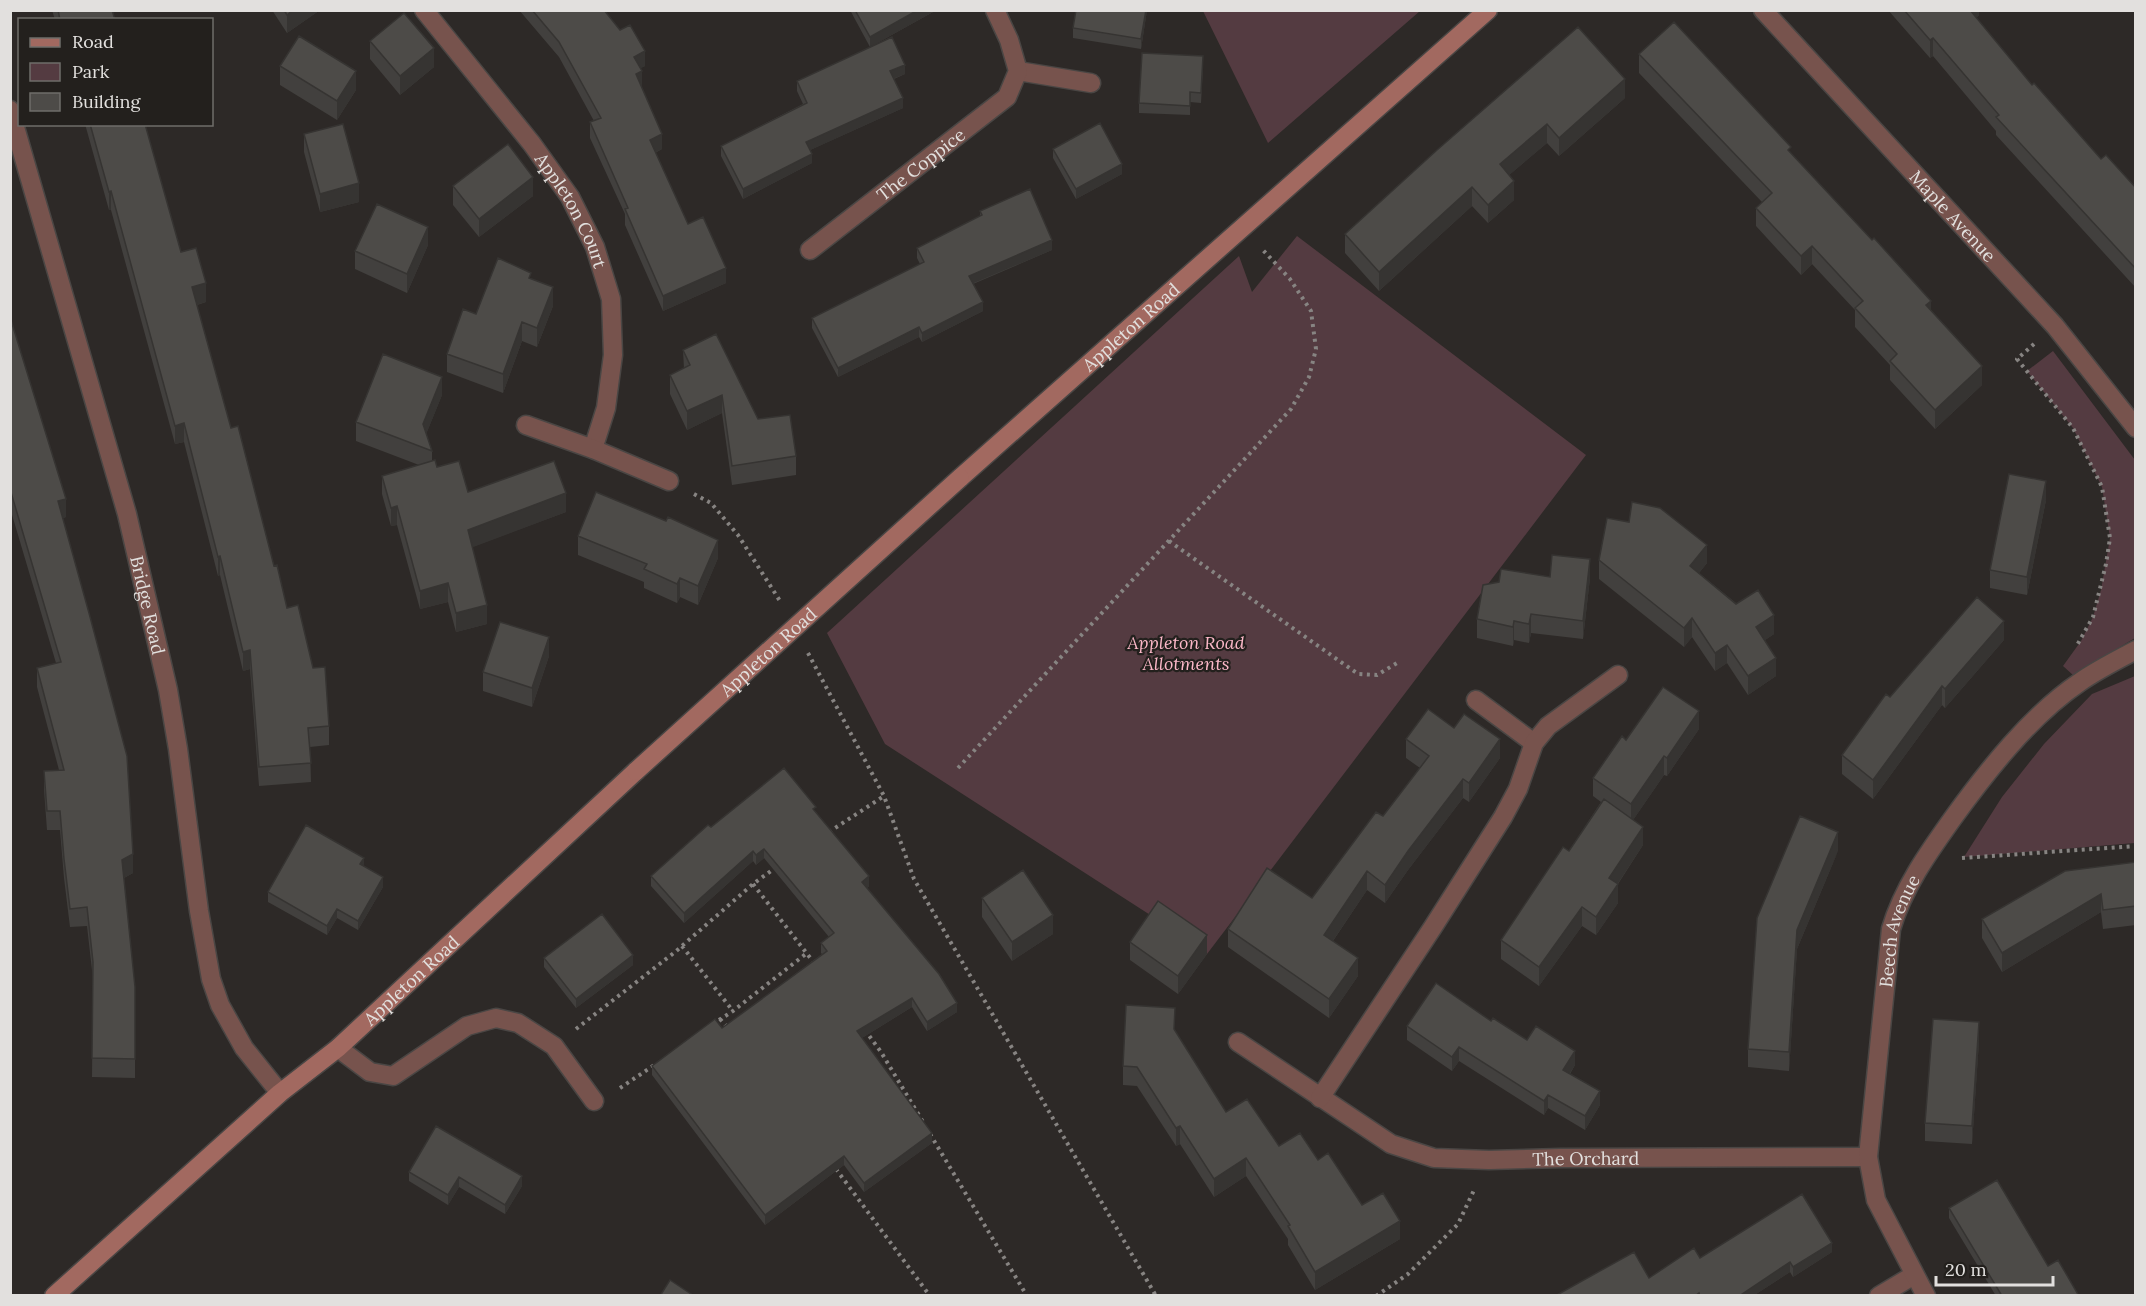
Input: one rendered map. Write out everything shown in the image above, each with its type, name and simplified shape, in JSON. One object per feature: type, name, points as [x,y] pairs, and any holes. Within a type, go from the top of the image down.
[{"type":"street","name":"Appleton Court","points":[[424,10],[532,144],[570,197],[595,247],[611,299],[613,355],[606,408],[593,449]]},
{"type":"street","points":[[995,10],[1009,40],[1018,71],[1090,83]]},
{"type":"street","name":"Appleton Road","points":[[54,1296],[280,1094],[338,1048],[636,771],[960,478],[1488,10]]},
{"type":"street","name":"Maple Avenue","points":[[1762,10],[2055,326],[2136,428]]},
{"type":"street","name":"The Coppice","points":[[810,250],[1007,97],[1018,71]]},
{"type":"street","name":"Bridge Road","points":[[10,110],[127,514],[168,690],[199,911],[211,979],[220,1005],[244,1048],[280,1094]]},
{"type":"street","points":[[526,425],[593,449],[669,481]]},
{"type":"street","name":"Beech Avenue","points":[[1926,1296],[1876,1200],[1868,1157],[1891,929],[1897,910],[1922,861],[1986,773],[2043,713],[2079,682],[2136,650]]},
{"type":"street","points":[[1320,1098],[1503,817],[1518,789],[1534,743],[1548,726],[1618,675]]},
{"type":"street","points":[[1476,700],[1534,743]]},
{"type":"street","points":[[338,1048],[370,1072],[393,1076],[467,1026],[496,1018],[518,1023],[554,1046],[594,1101]]},
{"type":"street","name":"The Orchard","points":[[1238,1042],[1391,1144],[1434,1158],[1489,1160],[1868,1157]]},
{"type":"street","points":[[1879,1296],[1914,1275]]},
{"type":"path","points":[[958,768],[1291,410],[1309,376],[1316,349],[1311,311],[1290,279],[1242,228]]},
{"type":"path","points":[[2055,326],[2017,359],[2073,428],[2102,487],[2110,538],[2102,590],[2093,617],[2075,649]]},
{"type":"path","points":[[711,503],[738,535],[784,609]]},
{"type":"path","points":[[1169,541],[1358,674],[1377,675],[1397,663]]},
{"type":"path","points":[[806,650],[884,796],[914,879],[1156,1296]]},
{"type":"path","points":[[826,834],[884,796]]},
{"type":"path","points":[[1922,861],[2136,846]]},
{"type":"path","points":[[554,1046],[682,946],[753,884],[781,864]]},
{"type":"path","points":[[753,884],[820,971]]},
{"type":"path","points":[[682,946],[734,1011]]},
{"type":"path","points":[[711,1025],[734,1011],[807,954]]},
{"type":"path","points":[[720,1019],[734,1035]]},
{"type":"path","points":[[861,1025],[881,1052],[1027,1296]]},
{"type":"path","points":[[594,1101],[630,1083],[657,1064]]},
{"type":"path","points":[[1376,1296],[1408,1274],[1458,1224],[1489,1160]]},
{"type":"path","points":[[831,1163],[930,1296]]},
{"type":"green space","points":[[1203,11],[1420,11],[1268,143]]},
{"type":"green space","name":"Appleton Road Allotments","points":[[1297,236],[1586,455],[1207,954],[885,744],[827,633],[1239,256],[1252,292]]},
{"type":"green space","points":[[2053,351],[2135,460],[2135,638],[2073,675],[2063,666],[2081,641],[2093,617],[2101,590],[2110,538],[2102,487],[2073,428],[2027,371]]},
{"type":"green space","points":[[2135,676],[2135,843],[1964,857],[2002,797],[2044,744],[2092,694]]},
{"type":"building","points":[[58,10],[112,10],[114,18],[60,18]]},
{"type":"building","points":[[532,10],[604,10],[620,30],[630,25],[645,51],[634,57],[642,71],[636,74],[662,134],[650,140],[688,224],[703,217],[726,268],[663,296],[590,122],[601,118],[559,42]]},
{"type":"building","points":[[855,10],[918,10],[870,37]]},
{"type":"building","points":[[1076,10],[1146,10],[1141,39],[1073,28]]},
{"type":"building","points":[[1904,10],[1970,10],[2032,85],[2034,83],[2101,159],[2106,155],[2136,188],[2136,269],[1996,117],[1999,115],[1933,38],[1930,40]]},
{"type":"building","points":[[404,13],[434,48],[400,76],[370,41]]},
{"type":"building","points":[[1674,22],[1791,147],[1788,150],[1872,240],[1874,238],[1931,301],[1926,305],[1982,366],[1935,410],[1890,361],[1897,354],[1855,308],[1863,301],[1812,246],[1801,256],[1756,208],[1772,193],[1639,54]]},
{"type":"building","points":[[1578,27],[1625,79],[1559,138],[1547,124],[1500,164],[1514,181],[1488,205],[1472,187],[1379,272],[1345,234]]},
{"type":"building","points":[[299,36],[356,71],[337,101],[280,66]]},
{"type":"building","points":[[892,37],[905,65],[890,71],[903,98],[806,142],[812,154],[743,189],[721,146],[807,103],[797,81]]},
{"type":"building","points":[[1142,53],[1203,56],[1201,93],[1190,92],[1190,106],[1139,103]]},
{"type":"building","points":[[1100,123],[1122,164],[1076,189],[1053,149]]},
{"type":"building","points":[[343,124],[359,183],[320,194],[304,134]]},
{"type":"building","points":[[91,126],[146,126],[181,252],[196,248],[206,283],[192,287],[231,428],[238,426],[287,608],[298,605],[313,668],[325,667],[329,726],[308,728],[311,763],[259,767],[250,650],[243,652],[184,423],[175,426],[111,191],[109,192]]},
{"type":"building","points":[[508,144],[533,177],[479,219],[453,186]]},
{"type":"building","points":[[1030,189],[1052,240],[969,276],[983,302],[922,333],[919,327],[838,368],[812,318],[924,262],[917,248],[982,215],[980,211]]},
{"type":"building","points":[[377,204],[428,227],[407,274],[355,251]]},
{"type":"building","points":[[498,258],[531,273],[529,278],[553,287],[537,328],[522,322],[503,374],[447,354],[463,309],[476,314]]},
{"type":"building","points":[[10,317],[66,499],[58,501],[127,756],[133,854],[122,860],[135,987],[135,1059],[92,1058],[93,962],[87,907],[70,909],[60,811],[47,811],[44,771],[64,770],[37,668],[61,662],[10,489]]},
{"type":"building","points":[[716,334],[758,419],[790,415],[796,456],[732,466],[722,395],[687,411],[670,375],[690,365],[683,350]]},
{"type":"building","points":[[383,354],[442,377],[423,424],[432,451],[356,422]]},
{"type":"building","points":[[435,460],[437,467],[459,461],[468,492],[554,461],[566,493],[468,530],[487,605],[456,613],[448,583],[420,591],[397,506],[391,508],[382,476]]},
{"type":"building","points":[[2009,474],[2046,481],[2027,577],[1990,570]]},
{"type":"building","points":[[596,492],[666,521],[668,517],[718,540],[698,586],[680,578],[677,584],[644,569],[647,564],[578,536]]},
{"type":"building","points":[[1632,502],[1660,508],[1707,545],[1690,566],[1736,604],[1758,590],[1774,615],[1756,627],[1776,658],[1748,676],[1727,645],[1715,653],[1692,618],[1684,628],[1599,560],[1607,518],[1629,522]]},
{"type":"building","points":[[1552,555],[1590,559],[1583,621],[1531,614],[1529,624],[1514,621],[1513,627],[1477,619],[1483,585],[1499,582],[1501,569],[1550,577]]},
{"type":"building","points":[[1977,597],[2004,621],[1945,689],[1942,686],[1873,780],[1842,755],[1886,694],[1890,697]]},
{"type":"building","points":[[500,622],[549,637],[532,688],[483,672]]},
{"type":"building","points":[[1663,687],[1699,711],[1667,758],[1664,756],[1631,804],[1593,778],[1622,736],[1626,740]]},
{"type":"building","points":[[1428,709],[1454,728],[1464,714],[1500,739],[1469,783],[1463,779],[1385,885],[1367,871],[1324,935],[1358,958],[1329,999],[1228,929],[1267,868],[1312,898],[1376,812],[1383,816],[1429,756],[1406,739]]},
{"type":"building","points":[[784,768],[816,807],[813,809],[869,876],[862,882],[939,974],[957,1003],[927,1022],[912,998],[857,1031],[932,1133],[864,1183],[844,1156],[765,1215],[652,1066],[715,1019],[722,1028],[827,951],[821,943],[834,933],[764,849],[756,855],[753,851],[684,913],[651,876],[708,825],[711,827]]},
{"type":"building","points":[[1604,799],[1643,827],[1609,878],[1618,884],[1596,917],[1582,907],[1539,967],[1501,940],[1563,847],[1569,851]]},
{"type":"building","points":[[1800,816],[1838,832],[1797,930],[1789,1052],[1748,1049],[1757,918]]},
{"type":"building","points":[[306,825],[364,858],[360,864],[383,877],[358,921],[337,909],[327,926],[268,892]]},
{"type":"building","points":[[2136,862],[2136,906],[2103,910],[2101,894],[2002,953],[1982,919],[2065,871]]},
{"type":"building","points":[[1023,870],[1053,915],[1012,942],[982,898]]},
{"type":"building","points":[[1158,901],[1207,935],[1178,976],[1130,942]]},
{"type":"building","points":[[602,914],[633,955],[576,999],[544,958]]},
{"type":"building","points":[[1436,983],[1491,1021],[1493,1018],[1527,1040],[1536,1026],[1575,1051],[1563,1070],[1600,1091],[1585,1116],[1548,1095],[1544,1101],[1459,1047],[1452,1057],[1407,1026]]},
{"type":"building","points":[[1126,1005],[1175,1008],[1174,1029],[1226,1112],[1247,1099],[1279,1146],[1300,1133],[1318,1160],[1328,1153],[1362,1205],[1383,1193],[1400,1221],[1315,1272],[1288,1226],[1290,1225],[1246,1158],[1214,1179],[1180,1126],[1176,1128],[1137,1067],[1123,1066]]},
{"type":"building","points":[[1933,1019],[1979,1022],[1972,1126],[1925,1123]]},
{"type":"building","points":[[436,1126],[522,1176],[505,1205],[459,1177],[448,1195],[409,1172]]},
{"type":"building","points":[[1997,1180],[2048,1266],[2058,1260],[2079,1296],[2002,1296],[1949,1208]]},
{"type":"building","points":[[1802,1194],[1832,1243],[1793,1267],[1790,1262],[1739,1296],[1700,1296],[1699,1293],[1695,1296],[1555,1296],[1634,1252],[1649,1278],[1694,1248],[1700,1258]]},
{"type":"building","points":[[670,1280],[694,1296],[660,1296]]}]
